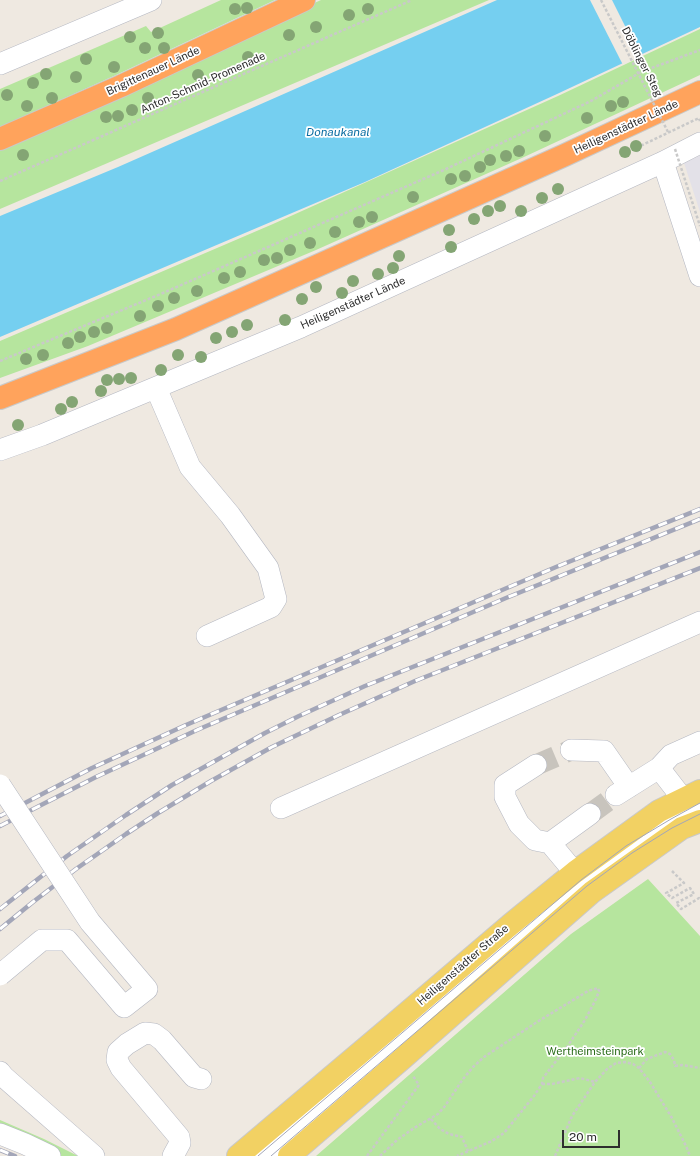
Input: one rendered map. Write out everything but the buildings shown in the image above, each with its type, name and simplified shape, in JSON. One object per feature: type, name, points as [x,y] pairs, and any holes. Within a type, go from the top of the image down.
[{"type":"highway","name":"Brigittenauer Lände","points":[[0,139],[121,86],[304,0]]},
{"type":"highway","name":"Heiligenstädter Lände","points":[[0,398],[176,329],[565,155],[700,92]]},
{"type":"main road","name":"Heiligenstädter Straße","points":[[289,1156],[403,1058],[659,811],[695,809]]},
{"type":"main road","name":"Heiligenstädter Straße","points":[[238,1156],[510,925],[584,882]]},
{"type":"street","points":[[0,64],[117,7],[151,0]]},
{"type":"street","name":"Heiligenstädter Lände","points":[[0,450],[42,435],[301,327],[669,155],[700,143]]},
{"type":"street","points":[[669,155],[700,276]]},
{"type":"street","points":[[156,388],[190,467],[230,515],[268,568],[276,599],[271,607],[207,636]]},
{"type":"street","points":[[281,808],[700,622]]},
{"type":"street","points":[[571,750],[604,751],[623,791],[658,768],[671,755],[700,742]]},
{"type":"street","points":[[265,1156],[584,882],[550,843],[535,840],[519,824],[505,797],[505,785],[536,765]]},
{"type":"street","points":[[658,768],[695,809]]},
{"type":"street","points":[[0,785],[90,922],[147,989],[124,1007],[67,940],[42,940],[0,975]]},
{"type":"street","points":[[550,843],[590,814]]},
{"type":"street","points":[[174,1156],[180,1143],[179,1137],[121,1068],[117,1060],[118,1052],[127,1044],[145,1033],[154,1034],[162,1040],[194,1077],[201,1079]]},
{"type":"street","points":[[0,1072],[94,1156]]},
{"type":"street","points":[[0,1134],[26,1144],[50,1156]]},
{"type":"path","name":"Anton-Schmid-Promenade","points":[[0,181],[412,0]]},
{"type":"path","name":"Döblinger Steg","points":[[601,0],[668,132]]},
{"type":"path","points":[[0,361],[171,290],[439,172],[591,101],[642,72],[700,50]]},
{"type":"path","points":[[636,148],[698,118],[700,121]]},
{"type":"path","points":[[669,155],[700,226]]},
{"type":"path","points":[[672,871],[684,883],[666,893],[672,898],[690,888],[694,894],[676,903],[681,908],[699,898],[700,899]]},
{"type":"path","points":[[380,1156],[397,1140],[438,1114],[446,1106],[463,1079],[484,1057],[588,991],[598,988],[599,991],[596,1000],[585,1020],[567,1047],[543,1078],[542,1084],[534,1096],[504,1133],[492,1141],[457,1156]]},
{"type":"path","points":[[639,1068],[647,1059],[665,1052],[670,1054],[674,1060],[675,1066],[686,1065],[700,1068]]},
{"type":"path","points":[[555,1156],[572,1116],[595,1082],[607,1069],[616,1063],[625,1062],[633,1064],[639,1068],[650,1082],[672,1118],[690,1156]]},
{"type":"path","points":[[367,1156],[419,1085],[412,1074]]},
{"type":"path","points":[[542,1084],[552,1084],[580,1078],[595,1082]]},
{"type":"path","points":[[431,1119],[440,1129],[449,1134],[462,1136],[468,1151]]},
{"type":"shaded area","points":[[700,155],[700,212],[684,163]]},
{"type":"green space","points":[[221,0],[275,0],[116,75],[0,127],[0,89],[146,26],[151,32]]},
{"type":"green space","points":[[321,0],[489,0],[0,209],[0,147]]},
{"type":"green space","points":[[700,29],[700,75],[524,157],[316,250],[88,346],[0,378],[0,341],[273,224],[558,96]]},
{"type":"green space","name":"Wertheimsteinpark","points":[[648,879],[700,936],[700,1156],[316,1156],[571,934]]},
{"type":"green space","points":[[0,1120],[78,1156],[61,1156],[0,1129]]},
{"type":"water","name":"Donaukanal","points":[[497,0],[700,0],[700,27],[365,182],[0,337],[0,216],[118,167]]},
{"type":"pier","points":[[590,0],[612,0],[640,56],[623,65]]},
{"type":"tunnel","points":[[536,765],[571,750]]},
{"type":"tunnel","points":[[590,814],[616,795]]},
{"type":"tram line","points":[[258,1156],[581,880],[626,846],[700,803]]},
{"type":"tram line","points":[[271,1156],[587,886],[632,853],[672,828],[700,814]]},
{"type":"railway","points":[[0,816],[92,768],[186,725],[556,567],[700,509]]},
{"type":"railway","points":[[0,826],[96,777],[197,730],[506,598],[700,519]]},
{"type":"railway","points":[[0,909],[67,856],[126,815],[172,785],[265,733],[365,686],[700,552]]},
{"type":"railway","points":[[0,929],[76,869],[126,834],[211,781],[272,747],[415,681],[700,568]]},
{"type":"railway","points":[[0,1150],[15,1156]]}]
